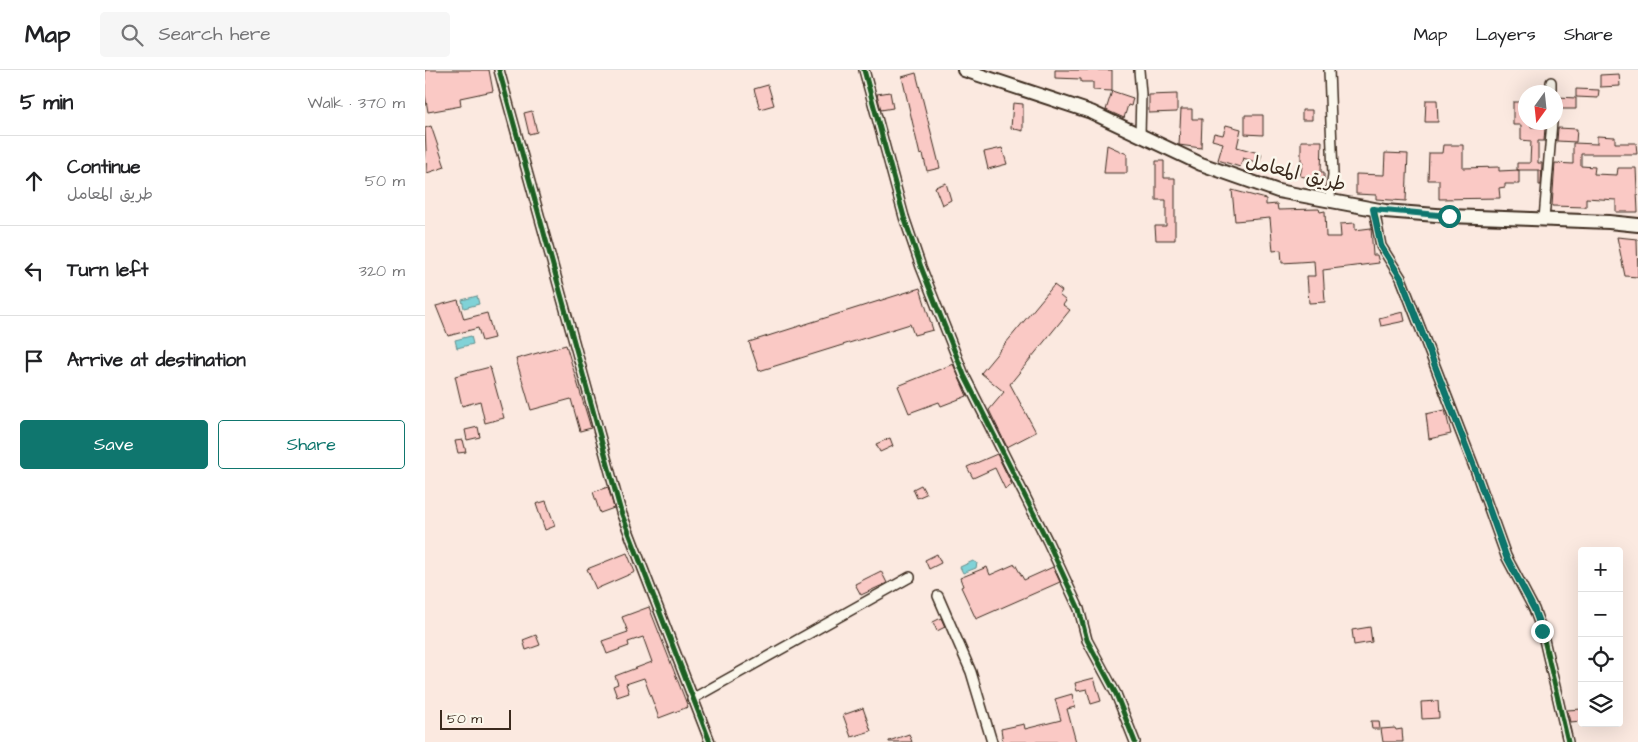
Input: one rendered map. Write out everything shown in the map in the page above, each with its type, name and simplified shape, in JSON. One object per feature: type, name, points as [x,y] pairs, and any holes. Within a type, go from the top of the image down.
[{"type":"main road","name":"طريق المعامل","points":[[965,70],[1073,105],[1201,164],[1278,190],[1373,209],[1449,216],[1544,219],[1638,225]]},
{"type":"street","points":[[499,70],[621,512],[710,742]]},
{"type":"street","points":[[864,70],[904,217],[921,267],[964,375],[1048,542],[1079,609],[1087,640],[1116,694],[1135,742]]},
{"type":"street","points":[[1139,70],[1141,94],[1139,134]]},
{"type":"street","points":[[1329,70],[1333,175],[1329,201]]},
{"type":"street","points":[[1544,219],[1552,130]]},
{"type":"street","points":[[1373,209],[1381,246],[1401,278],[1476,472],[1506,556],[1534,609],[1542,631],[1568,742]]},
{"type":"street","points":[[693,699],[910,577]]},
{"type":"street","points":[[938,596],[971,672],[992,742]]},
{"type":"water","points":[[477,296],[479,304],[464,308],[462,300]]},
{"type":"water","points":[[471,336],[473,344],[457,348],[455,340]]},
{"type":"water","points":[[973,561],[977,563],[976,568],[963,573],[960,567]]},
{"type":"building","points":[[425,70],[489,70],[493,91],[460,98],[461,106],[428,112],[425,94]]},
{"type":"building","points":[[1055,70],[1112,70],[1112,91],[1093,90],[1093,82],[1081,82],[1081,79],[1055,78]]},
{"type":"building","points":[[916,73],[940,168],[927,171],[923,154],[920,155],[902,77]]},
{"type":"building","points":[[1619,74],[1620,86],[1600,87],[1600,75]]},
{"type":"building","points":[[768,85],[774,105],[760,109],[754,89]]},
{"type":"building","points":[[1576,89],[1599,90],[1598,98],[1576,97]]},
{"type":"building","points":[[1112,91],[1133,98],[1131,106],[1128,105],[1124,118],[1106,110]]},
{"type":"building","points":[[890,92],[893,108],[881,110],[877,94]]},
{"type":"building","points":[[1177,94],[1177,112],[1149,113],[1149,95]]},
{"type":"building","points":[[1563,97],[1576,98],[1576,109],[1563,109]]},
{"type":"building","points":[[1426,100],[1437,100],[1438,122],[1425,122]]},
{"type":"building","points":[[1513,102],[1518,102],[1518,125],[1513,125]]},
{"type":"building","points":[[1013,103],[1023,104],[1023,131],[1011,128]]},
{"type":"building","points":[[1181,109],[1192,109],[1192,119],[1202,119],[1201,148],[1179,145]]},
{"type":"building","points":[[1302,110],[1312,110],[1312,120],[1302,120]]},
{"type":"building","points":[[532,111],[537,132],[529,134],[524,113]]},
{"type":"building","points":[[1245,115],[1263,115],[1263,135],[1245,134]]},
{"type":"building","points":[[1226,125],[1241,129],[1237,147],[1262,154],[1259,163],[1243,158],[1240,167],[1218,160],[1223,143],[1212,140],[1214,133],[1223,135]]},
{"type":"building","points":[[431,126],[445,167],[427,173],[425,128]]},
{"type":"building","points":[[1577,129],[1576,142],[1557,141],[1558,130]]},
{"type":"building","points":[[1521,130],[1545,130],[1544,141],[1538,141],[1538,163],[1542,163],[1541,185],[1539,185],[1539,170],[1517,170],[1517,163],[1530,163],[1531,141],[1521,140]]},
{"type":"building","points":[[1597,136],[1615,137],[1615,143],[1636,143],[1637,154],[1581,154],[1581,166],[1595,167],[1594,174],[1617,175],[1618,168],[1636,168],[1638,212],[1616,212],[1616,200],[1586,198],[1586,207],[1552,206],[1555,163],[1573,164],[1573,143],[1597,144]]},
{"type":"building","points":[[1301,141],[1322,141],[1321,172],[1324,172],[1324,181],[1300,176],[1303,162],[1301,162]]},
{"type":"building","points":[[1107,145],[1127,154],[1127,173],[1104,173]]},
{"type":"building","points":[[1443,145],[1463,145],[1463,168],[1499,167],[1499,171],[1519,170],[1519,184],[1505,184],[1505,187],[1499,188],[1500,198],[1439,199],[1439,180],[1428,180],[1429,153],[1442,153]]},
{"type":"building","points":[[1002,148],[1007,164],[988,169],[984,152]]},
{"type":"building","points":[[1385,153],[1408,154],[1406,201],[1376,199],[1376,195],[1356,194],[1356,174],[1384,175]]},
{"type":"building","points":[[1156,161],[1164,161],[1164,178],[1175,178],[1175,240],[1156,240],[1155,226],[1166,226],[1166,200],[1156,200]]},
{"type":"building","points":[[946,183],[951,200],[942,205],[935,187]]},
{"type":"building","points":[[1232,190],[1266,199],[1266,205],[1277,204],[1278,210],[1319,209],[1320,212],[1325,211],[1326,237],[1341,237],[1340,224],[1355,223],[1355,230],[1371,228],[1373,255],[1377,255],[1379,263],[1323,270],[1325,302],[1309,303],[1307,276],[1315,276],[1314,261],[1282,263],[1281,250],[1273,251],[1270,218],[1235,221]]},
{"type":"building","points":[[1617,237],[1637,239],[1638,277],[1625,276]]},
{"type":"building","points":[[1054,285],[1062,291],[1059,295],[1066,301],[1063,305],[1070,310],[1010,384],[1036,432],[1007,447],[989,410],[1004,392],[981,373]]},
{"type":"building","points":[[920,288],[933,330],[914,335],[910,324],[759,371],[749,342]]},
{"type":"building","points":[[458,300],[464,319],[487,313],[494,338],[482,341],[478,328],[448,336],[436,306]]},
{"type":"building","points":[[1403,312],[1405,321],[1381,326],[1379,318]]},
{"type":"building","points":[[566,345],[591,428],[580,431],[571,399],[531,410],[516,359]]},
{"type":"building","points":[[953,364],[967,396],[941,406],[939,402],[909,413],[898,386]]},
{"type":"building","points":[[490,367],[504,418],[485,423],[480,401],[462,406],[455,376]]},
{"type":"building","points":[[1445,410],[1451,434],[1429,439],[1426,414]]},
{"type":"building","points":[[478,427],[480,437],[467,440],[465,430]]},
{"type":"building","points":[[890,438],[893,446],[880,452],[876,444]]},
{"type":"building","points":[[463,440],[466,452],[458,453],[455,441]]},
{"type":"building","points":[[997,454],[1012,485],[1005,489],[995,468],[973,478],[967,467]]},
{"type":"building","points":[[921,485],[926,494],[917,498],[913,489]]},
{"type":"building","points":[[608,487],[614,508],[600,513],[593,492]]},
{"type":"building","points":[[546,501],[555,526],[545,530],[536,504]]},
{"type":"building","points":[[627,553],[635,572],[596,589],[587,569]]},
{"type":"building","points":[[937,554],[941,563],[929,569],[925,560]]},
{"type":"building","points":[[1015,564],[1024,580],[1053,567],[1060,582],[976,619],[961,587],[963,586],[960,578],[987,567],[990,575]]},
{"type":"building","points":[[881,571],[887,583],[861,595],[855,584]]},
{"type":"building","points":[[649,607],[688,707],[659,718],[644,678],[626,684],[629,693],[617,697],[613,686],[618,684],[615,676],[652,662],[643,637],[628,642],[629,646],[607,654],[602,641],[628,632],[622,617]]},
{"type":"building","points":[[941,618],[945,627],[937,631],[933,622]]},
{"type":"building","points":[[1370,627],[1372,642],[1354,645],[1352,630]]},
{"type":"building","points":[[536,635],[540,645],[526,650],[523,640]]},
{"type":"building","points":[[1094,678],[1101,701],[1091,704],[1087,689],[1077,691],[1075,683]]},
{"type":"building","points":[[1072,694],[1075,707],[1067,709],[1076,742],[1003,742],[1001,729],[1024,724],[1025,729],[1061,720],[1055,699]]},
{"type":"building","points":[[1438,701],[1439,718],[1422,719],[1421,702]]},
{"type":"building","points":[[863,708],[871,731],[851,737],[843,715]]},
{"type":"building","points":[[1578,709],[1578,721],[1570,722],[1567,710]]},
{"type":"building","points":[[1371,721],[1379,721],[1380,729],[1372,729]]},
{"type":"building","points":[[1395,728],[1396,730],[1402,729],[1403,742],[1383,742],[1381,729]]},
{"type":"building","points":[[909,734],[912,742],[889,742],[889,741]]},
{"type":"cycle path","points":[[499,70],[621,512],[710,742]]},
{"type":"cycle path","points":[[864,70],[904,217],[921,267],[964,375],[1048,542],[1079,609],[1087,640],[1116,694],[1135,742]]},
{"type":"cycle path","points":[[1374,209],[1381,246],[1401,278],[1476,472],[1506,556],[1534,609],[1542,631],[1568,742]]},
{"type":"route","points":[[1449,216],[1373,209],[1381,246],[1401,278],[1476,472],[1506,556],[1534,609],[1542,631]]}]
